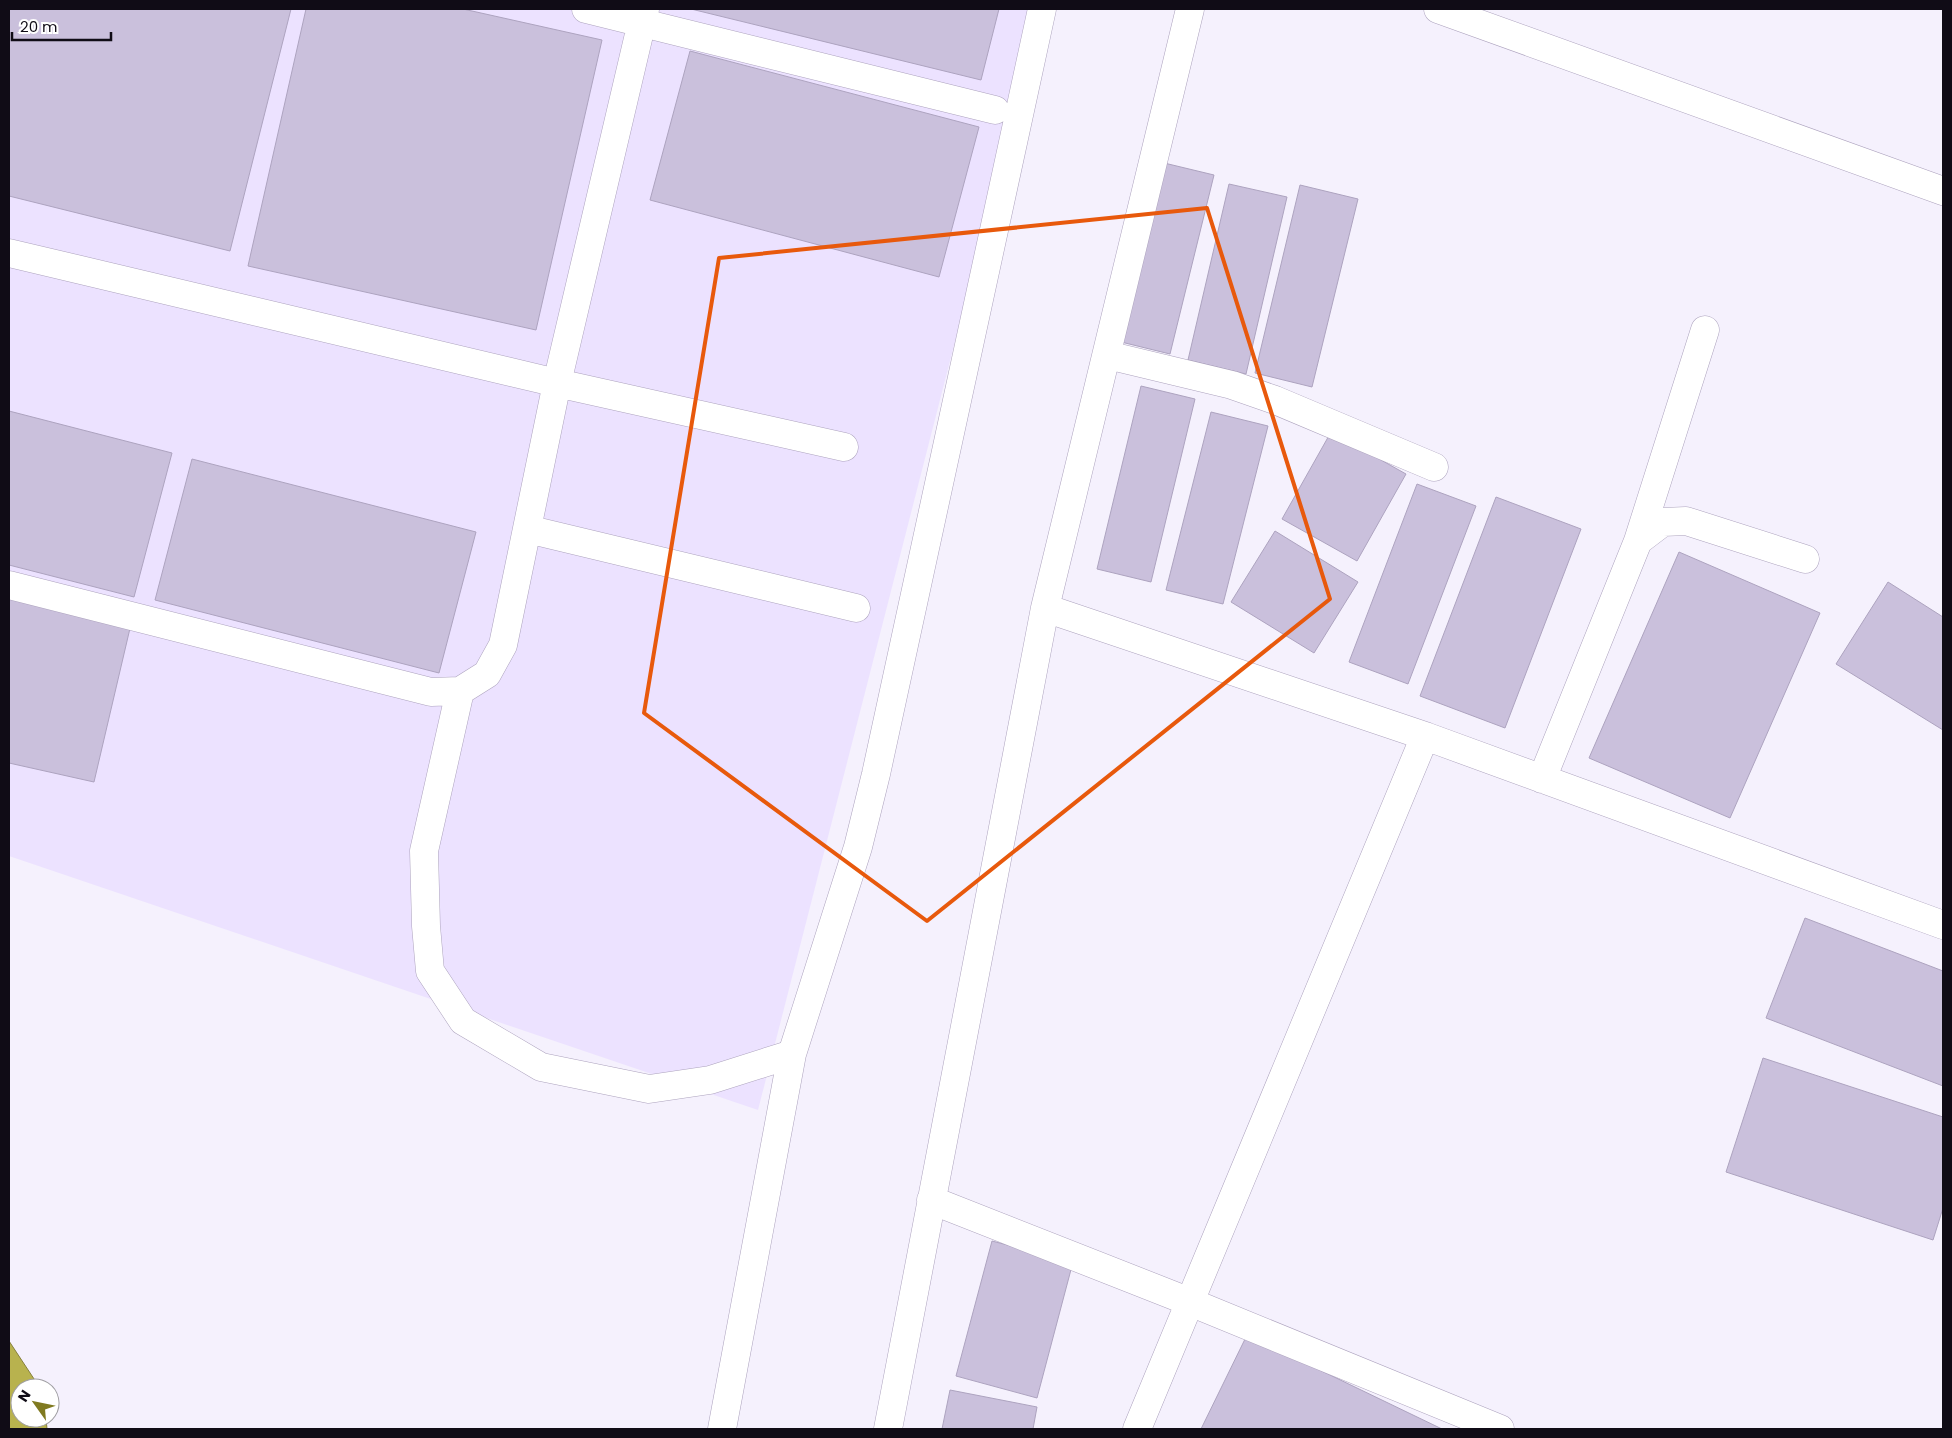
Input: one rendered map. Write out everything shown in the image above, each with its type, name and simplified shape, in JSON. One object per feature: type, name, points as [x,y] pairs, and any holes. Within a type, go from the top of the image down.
[{"type":"street","points":[[586,9],[644,16],[995,110]]},
{"type":"street","points":[[722,1429],[792,1054],[858,847],[876,774],[1042,9]]},
{"type":"street","points":[[888,1429],[1045,608],[1190,9]]},
{"type":"street","points":[[1438,9],[1943,191]]},
{"type":"street","points":[[9,586],[431,692],[460,691],[487,674],[503,644],[557,383],[644,16]]},
{"type":"street","points":[[9,253],[557,383],[844,447]]},
{"type":"street","points":[[1542,779],[1638,541],[1705,330]]},
{"type":"street","points":[[1106,355],[1232,385],[1275,400],[1434,467]]},
{"type":"street","points":[[1638,541],[1663,522],[1686,521],[1805,559]]},
{"type":"street","points":[[527,529],[856,608]]},
{"type":"street","points":[[1045,608],[1425,736],[1943,925]]},
{"type":"street","points":[[460,691],[424,851],[426,926],[430,972],[463,1021],[541,1067],[649,1088],[710,1080],[792,1054]]},
{"type":"street","points":[[1137,1429],[1425,736]]},
{"type":"street","points":[[931,1200],[1190,1302],[1500,1429]]},
{"type":"highlighted area","points":[[1207,208],[1330,599],[927,921],[644,713],[719,258]]},
{"type":"shaded area","points":[[9,9],[1037,9],[1013,115],[758,1110],[9,856]]},
{"type":"shaded area","points":[[9,1341],[33,1378],[10,1378],[10,1428],[47,1429],[9,1429]]},
{"type":"building","points":[[9,9],[291,9],[230,251],[9,196]]},
{"type":"building","points":[[306,9],[463,9],[602,40],[536,330],[248,266]]},
{"type":"building","points":[[691,9],[999,9],[981,80]]},
{"type":"building","points":[[690,51],[979,127],[939,277],[650,200]]},
{"type":"building","points":[[1160,162],[1214,175],[1170,354],[1117,341]]},
{"type":"building","points":[[1229,184],[1287,197],[1246,374],[1188,360]]},
{"type":"building","points":[[1300,185],[1358,199],[1312,387],[1255,373]]},
{"type":"building","points":[[1141,386],[1195,399],[1151,582],[1097,569]]},
{"type":"building","points":[[9,411],[172,453],[134,597],[9,565]]},
{"type":"building","points":[[1211,412],[1268,426],[1223,604],[1166,590]]},
{"type":"building","points":[[1331,432],[1406,474],[1357,561],[1282,519]]},
{"type":"building","points":[[192,459],[476,532],[439,673],[155,600]]},
{"type":"building","points":[[1417,484],[1476,506],[1408,684],[1349,662]]},
{"type":"building","points":[[1496,497],[1581,529],[1505,728],[1420,696]]},
{"type":"building","points":[[1275,531],[1358,582],[1314,653],[1231,602]]},
{"type":"building","points":[[1679,552],[1820,613],[1730,818],[1589,758]]},
{"type":"building","points":[[1888,582],[1943,617],[1943,730],[1836,664]]},
{"type":"building","points":[[9,596],[131,624],[94,782],[9,763]]},
{"type":"building","points":[[1805,918],[1943,971],[1943,1086],[1766,1018]]},
{"type":"building","points":[[1763,1058],[1943,1117],[1943,1208],[1933,1240],[1726,1172]]},
{"type":"building","points":[[992,1241],[1073,1262],[1037,1398],[956,1376]]},
{"type":"building","points":[[1247,1335],[1442,1429],[1201,1429]]},
{"type":"building","points":[[950,1390],[1037,1407],[1033,1429],[942,1429]]}]
